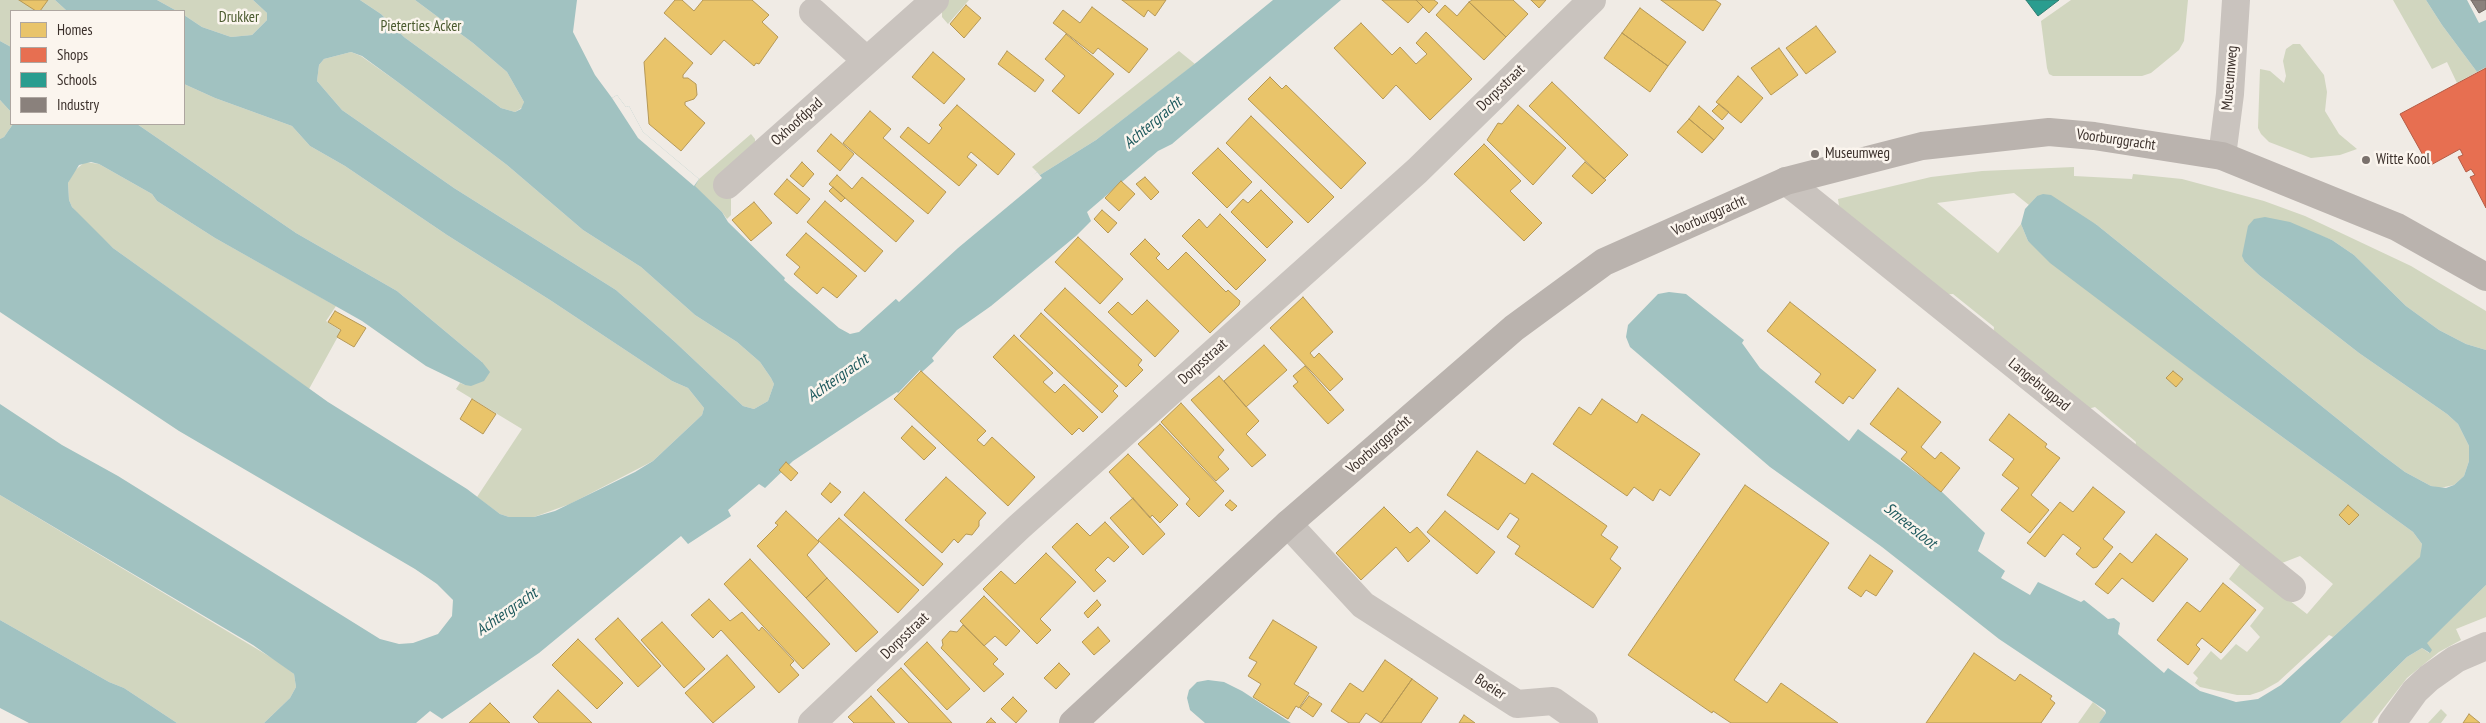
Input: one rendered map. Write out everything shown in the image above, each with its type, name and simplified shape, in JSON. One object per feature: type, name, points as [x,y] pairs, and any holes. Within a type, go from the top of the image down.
[{"type":"street","name":"Oxhoofdpad","points":[[727,185],[935,0]]},
{"type":"street","name":"Dorpsstraat","points":[[812,723],[1019,527],[1417,171],[1592,0]]},
{"type":"street","name":"Museumweg","points":[[2222,156],[2230,94],[2236,0]]},
{"type":"street","points":[[813,12],[866,60]]},
{"type":"street","name":"Voorburggracht","points":[[1073,723],[1288,524],[1514,328],[1604,262],[1786,181],[1922,146],[2050,132],[2094,136],[2222,156],[2397,227],[2486,277]]},
{"type":"street","name":"Langebrugpad","points":[[1786,181],[2292,588]]},
{"type":"street","name":"Boeier","points":[[1288,524],[1363,605],[1517,704],[1553,701],[1584,723]]},
{"type":"street","points":[[2392,723],[2415,692],[2429,678],[2456,659],[2486,646]]},
{"type":"green space","points":[[0,0],[55,0],[66,10],[10,10],[10,46],[0,41]]},
{"type":"green space","name":"Drukker","points":[[157,0],[253,0],[267,13],[267,20],[252,35],[231,37],[202,27],[185,16],[185,10],[175,10]]},
{"type":"green space","name":"Pieterties Acker","points":[[360,0],[415,0],[473,43],[507,72],[524,102],[523,107],[515,112],[501,108],[404,37],[381,14]]},
{"type":"green space","points":[[947,0],[969,0],[948,24],[942,17],[942,6]]},
{"type":"green space","points":[[2071,0],[2188,0],[2184,41],[2179,50],[2151,73],[2142,76],[2053,76],[2049,74],[2047,68],[2041,21]]},
{"type":"green space","points":[[2393,0],[2426,0],[2477,72],[2457,83],[2447,62],[2432,69]]},
{"type":"green space","points":[[2293,44],[2300,44],[2324,75],[2327,92],[2325,111],[2339,134],[2357,149],[2340,155],[2311,158],[2269,142],[2261,134],[2258,128],[2260,69],[2270,71],[2284,83],[2286,76],[2283,61],[2286,49]]},
{"type":"green space","points":[[1179,51],[1195,64],[1096,140],[1040,175],[1032,167]]},
{"type":"green space","points":[[351,52],[361,56],[399,83],[507,165],[583,230],[641,267],[695,315],[737,342],[760,362],[771,378],[774,384],[768,401],[754,409],[743,406],[616,290],[454,188],[342,110],[317,81],[319,65],[324,59]]},
{"type":"green space","points":[[185,84],[215,98],[292,126],[310,146],[345,166],[447,235],[550,300],[672,381],[688,388],[704,408],[702,415],[653,461],[570,504],[534,517],[509,517],[500,514],[477,497],[522,429],[456,389],[460,383],[465,385],[482,362],[397,291],[296,233],[138,125],[185,125]]},
{"type":"green space","points":[[0,100],[10,111],[10,125],[12,125],[4,137],[0,139]]},
{"type":"green space","points":[[751,134],[755,139],[755,146],[731,195],[731,215],[727,219],[694,186],[699,179]]},
{"type":"green space","points":[[85,162],[99,164],[152,194],[157,201],[215,238],[336,306],[326,321],[341,331],[309,389],[113,248],[85,222],[72,207],[69,200],[68,183],[74,171]]},
{"type":"green space","points":[[2074,167],[2074,176],[2132,179],[2133,174],[2182,179],[2264,201],[2305,216],[2411,266],[2486,311],[2486,350],[2466,344],[2439,330],[2406,306],[2354,255],[2332,240],[2313,233],[2245,262],[2359,353],[2447,414],[2458,424],[2469,446],[2469,461],[2464,476],[2454,485],[2440,488],[2431,486],[2405,472],[2381,454],[2097,225],[2037,196],[2029,205],[2014,193],[1937,203],[1998,253],[2021,224],[2028,241],[2226,396],[2413,532],[2422,544],[2421,557],[2333,637],[2329,635],[2278,682],[2262,691],[2250,695],[2237,695],[2200,687],[2195,683],[2198,678],[2193,673],[2211,651],[2221,660],[2236,644],[2247,652],[2260,637],[2250,626],[2264,608],[2229,579],[2241,563],[2307,614],[2333,584],[2300,556],[2282,563],[2134,452],[2136,442],[2095,407],[2084,410],[1993,338],[1994,327],[1953,294],[1940,295],[1840,213],[1838,199],[1931,177],[1982,171]]},
{"type":"green space","points":[[0,495],[277,661],[294,674],[296,687],[290,698],[264,723],[177,723],[124,688],[109,682],[0,620]]},
{"type":"green space","points":[[2486,585],[2486,617],[2456,629],[2461,640],[2439,652],[2407,678],[2372,723],[2340,723],[2407,657],[2422,648],[2429,653],[2426,643]]},
{"type":"green space","points":[[2093,702],[2106,713],[2099,723],[2078,723]]},
{"type":"green space","points":[[2441,709],[2447,715],[2441,723],[2428,723]]},
{"type":"water","points":[[55,0],[157,0],[175,10],[66,10]]},
{"type":"water","name":"Achtergracht","points":[[253,0],[360,0],[381,14],[404,37],[501,108],[515,112],[521,109],[524,102],[507,72],[473,43],[415,0],[577,0],[573,32],[595,75],[612,98],[617,95],[626,107],[629,106],[643,132],[699,179],[695,186],[722,212],[728,222],[785,278],[784,280],[839,328],[850,334],[859,332],[1037,172],[1040,175],[1096,140],[1273,0],[1341,0],[1172,144],[1158,151],[1087,212],[1091,221],[1076,236],[991,306],[957,330],[932,358],[934,361],[922,372],[920,370],[898,393],[793,461],[765,488],[759,484],[728,510],[731,516],[688,544],[681,536],[539,653],[442,719],[430,711],[416,723],[264,723],[290,698],[296,687],[294,674],[253,645],[0,495],[0,404],[62,445],[118,476],[380,639],[399,644],[413,643],[438,634],[452,616],[453,600],[437,584],[415,569],[179,431],[0,312],[0,139],[4,137],[12,125],[138,125],[296,233],[397,291],[482,362],[490,372],[484,381],[471,386],[465,385],[426,366],[362,321],[215,238],[157,201],[152,194],[99,164],[91,162],[79,165],[68,183],[69,200],[72,207],[113,248],[328,402],[467,489],[500,514],[509,517],[534,517],[555,511],[635,472],[653,461],[702,415],[704,408],[688,388],[672,381],[550,300],[447,235],[345,166],[310,146],[292,126],[215,98],[185,84],[185,16],[202,27],[231,37],[252,35],[267,20],[267,13]],"holes":[[[351,52],[362,56],[507,165],[583,230],[641,267],[695,315],[737,342],[760,362],[771,378],[774,384],[768,401],[754,409],[743,406],[616,290],[454,188],[342,110],[317,81],[319,65],[324,59]]]},
{"type":"water","points":[[2426,0],[2467,0],[2479,23],[2486,20],[2486,67],[2477,72]]},
{"type":"water","points":[[0,41],[10,46],[10,111],[0,100]]},
{"type":"water","name":"Smeersloot","points":[[2043,194],[2051,195],[2097,225],[2381,454],[2405,472],[2431,486],[2446,488],[2454,485],[2464,476],[2469,461],[2469,446],[2458,424],[2447,414],[2359,353],[2245,262],[2242,256],[2248,226],[2254,219],[2265,217],[2290,222],[2332,240],[2354,255],[2406,306],[2439,330],[2466,344],[2486,350],[2486,585],[2427,643],[2432,650],[2430,653],[2422,648],[2407,657],[2340,723],[2099,723],[2106,713],[2105,710],[1999,639],[1882,547],[1770,467],[1630,347],[1626,337],[1628,325],[1658,294],[1669,292],[1686,294],[1744,340],[1742,343],[1760,368],[1849,441],[1858,429],[1942,492],[1985,533],[1978,551],[2005,571],[2001,578],[2030,595],[2038,582],[2081,602],[2084,600],[2108,619],[2114,618],[2120,623],[2118,634],[2164,673],[2168,668],[2200,691],[2236,702],[2258,699],[2281,685],[2420,557],[2422,544],[2413,532],[2226,396],[2050,263],[2028,241],[2021,224],[2025,209],[2037,196]]},
{"type":"water","points":[[0,620],[109,682],[124,688],[177,723],[29,723],[0,708]]},
{"type":"water","points":[[1208,680],[1224,682],[1242,691],[1291,723],[1205,723],[1190,710],[1187,698],[1189,690],[1197,682]]},
{"type":"pier","points":[[617,95],[626,107],[629,106],[643,132],[699,179],[694,186],[638,138],[612,98]]},
{"type":"pier","points":[[1037,172],[1042,178],[958,248],[899,302],[894,297],[1020,185]]},
{"type":"building: Homes","points":[[19,0],[48,0],[41,10],[34,10]]},
{"type":"building: Homes","points":[[675,0],[682,0],[694,11],[703,0],[752,0],[769,15],[762,22],[778,37],[759,64],[756,63],[754,66],[724,40],[711,55],[664,13]]},
{"type":"building: Homes","points":[[1122,0],[1166,0],[1155,16],[1148,10],[1144,17]]},
{"type":"building: Homes","points":[[1382,0],[1416,0],[1423,7],[1408,23]]},
{"type":"building: Homes","points":[[1416,0],[1434,0],[1438,3],[1429,13]]},
{"type":"building: Homes","points":[[1472,0],[1513,0],[1528,14],[1506,37],[1469,2]]},
{"type":"building: Homes","points":[[1531,0],[1546,0],[1539,8]]},
{"type":"building: Homes","points":[[1661,0],[1715,0],[1721,4],[1703,31]]},
{"type":"building: Homes","points":[[1469,2],[1506,37],[1484,60],[1436,15],[1445,5],[1457,16]]},
{"type":"building: Homes","points":[[966,5],[981,18],[964,38],[950,24]]},
{"type":"building: Homes","points":[[1092,7],[1148,49],[1129,73],[1098,48],[1093,54],[1053,23],[1063,10],[1080,23]]},
{"type":"building: Homes","points":[[1640,8],[1686,42],[1668,66],[1622,33]]},
{"type":"building: Homes","points":[[1361,23],[1392,55],[1400,47],[1416,64],[1427,54],[1416,43],[1426,32],[1472,79],[1430,120],[1396,85],[1383,99],[1334,48]]},
{"type":"building: Homes","points":[[1816,26],[1836,52],[1806,74],[1786,48]]},
{"type":"building: Homes","points":[[1622,33],[1668,66],[1650,92],[1604,58]]},
{"type":"building: Homes","points":[[1066,34],[1114,74],[1079,114],[1052,91],[1065,76],[1045,59]]},
{"type":"building: Homes","points":[[665,38],[693,63],[683,75],[683,78],[688,78],[696,84],[697,95],[694,99],[685,102],[685,105],[705,123],[681,151],[649,124],[644,62]]},
{"type":"building: Homes","points":[[1779,48],[1798,75],[1771,95],[1751,68]]},
{"type":"building: Homes","points":[[1007,51],[1044,80],[1035,92],[998,64]]},
{"type":"building: Homes","points":[[933,52],[965,79],[944,104],[912,77]]},
{"type":"building: Homes","points":[[1738,76],[1763,98],[1741,123],[1716,102]]},
{"type":"building: Homes","points":[[1270,77],[1282,89],[1286,85],[1366,163],[1341,189],[1248,99]]},
{"type":"building: Homes","points":[[1552,82],[1628,155],[1604,179],[1529,106]]},
{"type":"building: Homes","points":[[1719,104],[1729,112],[1722,120],[1712,111]]},
{"type":"building: Homes","points":[[957,105],[1015,154],[998,175],[971,152],[967,157],[977,165],[959,186],[900,137],[908,127],[929,144],[942,128],[939,125]]},
{"type":"building: Homes","points":[[1518,105],[1566,148],[1533,185],[1487,140],[1498,123],[1502,124]]},
{"type":"building: Homes","points":[[1699,106],[1724,128],[1714,140],[1689,119]]},
{"type":"building: Homes","points":[[870,111],[891,129],[883,138],[946,192],[928,214],[843,143]]},
{"type":"building: Homes","points":[[1251,116],[1334,197],[1308,223],[1226,143]]},
{"type":"building: Homes","points":[[1689,119],[1714,140],[1702,153],[1677,132]]},
{"type":"building: Homes","points":[[831,134],[854,154],[840,171],[817,151]]},
{"type":"building: Homes","points":[[1484,144],[1521,181],[1510,191],[1542,223],[1524,241],[1454,174]]},
{"type":"building: Homes","points":[[1218,148],[1252,182],[1227,208],[1192,173]]},
{"type":"building: Homes","points":[[802,162],[814,174],[803,187],[790,176]]},
{"type":"building: Homes","points":[[1585,162],[1606,180],[1592,194],[1572,176]]},
{"type":"building: Homes","points":[[837,175],[852,189],[862,177],[914,221],[896,242],[829,184]]},
{"type":"building: Homes","points":[[1145,177],[1159,192],[1151,200],[1136,184]]},
{"type":"building: Homes","points":[[787,179],[810,199],[797,214],[774,194]]},
{"type":"building: Homes","points":[[1121,181],[1135,194],[1119,211],[1105,198]]},
{"type":"building: Homes","points":[[833,187],[845,198],[841,202],[829,191]]},
{"type":"building: Homes","points":[[1261,190],[1293,222],[1267,248],[1231,212],[1243,199],[1248,203]]},
{"type":"building: Homes","points":[[825,201],[883,251],[865,272],[807,222]]},
{"type":"building: Homes","points":[[754,202],[772,223],[751,241],[732,220]]},
{"type":"building: Homes","points":[[1102,210],[1117,223],[1108,233],[1094,219]]},
{"type":"building: Homes","points":[[1220,214],[1266,260],[1236,290],[1182,236],[1199,219],[1207,228]]},
{"type":"building: Homes","points":[[806,233],[857,276],[837,298],[823,287],[817,294],[794,274],[800,267],[786,255]]},
{"type":"building: Homes","points":[[1078,237],[1123,279],[1100,304],[1055,262]]},
{"type":"building: Homes","points":[[1145,239],[1160,254],[1156,258],[1168,270],[1186,252],[1226,292],[1228,290],[1240,301],[1239,305],[1210,333],[1130,254]]},
{"type":"building: Homes","points":[[1065,288],[1142,360],[1138,365],[1143,370],[1126,387],[1044,310]]},
{"type":"building: Homes","points":[[1303,297],[1333,332],[1310,353],[1314,358],[1319,353],[1343,379],[1330,391],[1270,328]]},
{"type":"building: Homes","points":[[1147,300],[1179,331],[1155,357],[1108,312],[1118,302],[1132,315]]},
{"type":"building: Homes","points":[[1790,302],[1876,370],[1853,399],[1849,396],[1843,404],[1815,382],[1821,374],[1767,331]]},
{"type":"building: Homes","points":[[335,311],[366,328],[354,347],[337,337],[341,330],[328,322]]},
{"type":"building: Homes","points":[[1041,313],[1118,386],[1113,391],[1118,396],[1102,413],[1020,336]]},
{"type":"building: Homes","points":[[1014,335],[1053,373],[1043,382],[1055,393],[1064,384],[1098,417],[1083,432],[1079,428],[1072,435],[993,357]]},
{"type":"building: Homes","points":[[1264,345],[1287,370],[1246,407],[1224,381]]},
{"type":"building: Homes","points":[[1305,366],[1344,410],[1328,424],[1293,386],[1298,382],[1293,376]]},
{"type":"building: Homes","points":[[921,371],[986,431],[977,440],[984,446],[992,437],[1035,477],[1008,506],[894,399]]},
{"type":"building: Homes","points":[[2173,371],[2183,379],[2176,387],[2166,378]]},
{"type":"building: Homes","points":[[1219,376],[1259,421],[1246,434],[1266,455],[1252,467],[1191,400]]},
{"type":"building: Homes","points":[[1898,388],[1941,422],[1921,447],[1935,459],[1941,452],[1960,468],[1941,492],[1901,459],[1907,452],[1870,424]]},
{"type":"building: Homes","points":[[472,399],[496,414],[483,434],[460,419]]},
{"type":"building: Homes","points":[[1602,399],[1637,423],[1642,414],[1700,454],[1670,496],[1660,489],[1653,501],[1634,487],[1627,496],[1553,444],[1579,407],[1591,415]]},
{"type":"building: Homes","points":[[1181,403],[1224,450],[1218,457],[1229,469],[1216,481],[1161,422]]},
{"type":"building: Homes","points":[[2009,414],[2047,444],[2045,447],[2060,458],[2031,495],[2049,510],[2030,533],[2001,510],[2019,488],[2002,475],[2014,459],[1989,440]]},
{"type":"building: Homes","points":[[1160,424],[1224,491],[1199,517],[1186,504],[1190,499],[1138,444]]},
{"type":"building: Homes","points":[[912,426],[936,448],[924,460],[901,438]]},
{"type":"building: Homes","points":[[1477,451],[1525,484],[1532,473],[1607,526],[1601,535],[1618,547],[1610,559],[1621,568],[1593,608],[1515,554],[1520,546],[1507,537],[1519,519],[1510,513],[1498,530],[1447,495]]},
{"type":"building: Homes","points":[[1128,454],[1178,505],[1160,523],[1152,515],[1150,518],[1109,472]]},
{"type":"building: Homes","points":[[786,462],[798,473],[791,481],[779,470]]},
{"type":"building: Homes","points":[[946,477],[986,513],[979,521],[979,526],[972,535],[966,534],[958,543],[954,539],[942,553],[905,520]]},
{"type":"building: Homes","points":[[830,483],[841,492],[831,503],[821,494]]},
{"type":"building: Homes","points":[[1745,485],[1829,543],[1734,680],[1767,703],[1781,683],[1838,723],[1731,723],[1713,711],[1712,713],[1628,655]]},
{"type":"building: Homes","points":[[2093,487],[2125,512],[2103,539],[2113,547],[2097,567],[2093,568],[2076,554],[2081,548],[2063,534],[2045,557],[2027,543],[2060,502],[2073,512]]},
{"type":"building: Homes","points":[[864,492],[943,564],[923,586],[844,515]]},
{"type":"building: Homes","points":[[1133,498],[1165,534],[1143,555],[1110,518]]},
{"type":"building: Homes","points":[[1230,500],[1237,506],[1232,511],[1225,505]]},
{"type":"building: Homes","points":[[2348,505],[2359,515],[2349,525],[2339,515]]},
{"type":"building: Homes","points":[[1384,507],[1410,533],[1417,527],[1430,541],[1408,562],[1396,547],[1361,580],[1336,553]]},
{"type":"building: Homes","points":[[786,511],[819,542],[807,555],[827,578],[806,598],[757,546],[778,525],[775,523]]},
{"type":"building: Homes","points":[[1445,511],[1495,552],[1477,574],[1427,532]]},
{"type":"building: Homes","points":[[839,518],[919,590],[898,613],[818,540]]},
{"type":"building: Homes","points":[[1105,522],[1129,547],[1114,562],[1108,557],[1095,570],[1106,581],[1094,592],[1052,547],[1077,523],[1090,536]]},
{"type":"building: Homes","points":[[2156,534],[2188,559],[2153,602],[2122,578],[2108,594],[2095,584],[2120,553],[2132,563]]},
{"type":"building: Homes","points":[[1046,553],[1076,582],[1040,619],[1051,630],[1037,644],[983,589],[1001,571],[1015,584]]},
{"type":"building: Homes","points":[[1870,555],[1893,571],[1876,596],[1866,590],[1861,597],[1848,588]]},
{"type":"building: Homes","points":[[750,559],[830,644],[803,669],[724,584]]},
{"type":"building: Homes","points":[[827,578],[878,632],[856,652],[806,598]]},
{"type":"building: Homes","points":[[2223,583],[2256,610],[2221,653],[2202,638],[2196,645],[2200,649],[2188,665],[2157,640],[2187,602],[2200,612]]},
{"type":"building: Homes","points":[[984,596],[1020,631],[1006,646],[995,636],[984,646],[960,621]]},
{"type":"building: Homes","points":[[709,599],[730,621],[742,612],[759,631],[762,627],[794,661],[790,665],[799,675],[779,693],[721,630],[713,638],[691,615]]},
{"type":"building: Homes","points":[[1097,600],[1101,605],[1088,618],[1084,613]]},
{"type":"building: Homes","points":[[618,618],[661,666],[638,687],[595,639]]},
{"type":"building: Homes","points":[[1273,620],[1317,647],[1294,684],[1309,693],[1299,708],[1296,706],[1288,719],[1253,697],[1261,684],[1248,676],[1257,662],[1249,658]]},
{"type":"building: Homes","points":[[662,622],[705,669],[684,688],[641,640]]},
{"type":"building: Homes","points":[[963,625],[998,659],[993,664],[1004,674],[984,692],[941,648],[943,645],[942,640],[950,631],[957,632]]},
{"type":"building: Homes","points":[[1098,627],[1110,641],[1094,655],[1082,642]]},
{"type":"building: Homes","points":[[578,639],[623,683],[597,709],[552,665]]},
{"type":"building: Homes","points":[[927,642],[970,689],[947,710],[904,664]]},
{"type":"building: Homes","points":[[1974,653],[2015,681],[2020,674],[2052,696],[2050,699],[2055,703],[2041,723],[1926,723]]},
{"type":"building: Homes","points":[[727,655],[755,687],[713,723],[685,693]]},
{"type":"building: Homes","points":[[1385,660],[1412,679],[1381,723],[1366,713],[1359,723],[1349,723],[1331,711],[1350,683],[1363,692]]},
{"type":"building: Homes","points":[[1059,663],[1070,674],[1056,689],[1044,678]]},
{"type":"building: Homes","points":[[901,668],[952,723],[909,723],[877,690]]},
{"type":"building: Homes","points":[[1412,679],[1438,698],[1421,723],[1381,723]]},
{"type":"building: Homes","points":[[558,690],[592,723],[539,723],[533,717]]},
{"type":"building: Homes","points":[[871,696],[895,723],[854,723],[848,717]]},
{"type":"building: Homes","points":[[1309,696],[1322,704],[1313,717],[1300,708]]},
{"type":"building: Homes","points":[[1013,697],[1027,711],[1016,723],[1001,709]]},
{"type":"building: Homes","points":[[490,703],[510,723],[469,723]]},
{"type":"building: Homes","points":[[2469,714],[2480,723],[2463,723]]},
{"type":"building: Homes","points":[[1464,715],[1475,723],[1459,723]]},
{"type":"building: Homes","points":[[991,718],[996,723],[986,723]]},
{"type":"building: Shops","points":[[2486,68],[2486,208],[2470,177],[2475,175],[2471,169],[2466,172],[2458,157],[2463,155],[2460,149],[2429,166],[2400,114]]},
{"type":"building: Schools","points":[[2026,0],[2059,0],[2038,16]]},
{"type":"building: Industry","points":[[2471,0],[2486,0],[2486,9],[2479,13]]},
{"type":"place","name":"Museumweg","points":[[1815,154]]},
{"type":"place","name":"Witte Kool","points":[[2366,160]]}]
